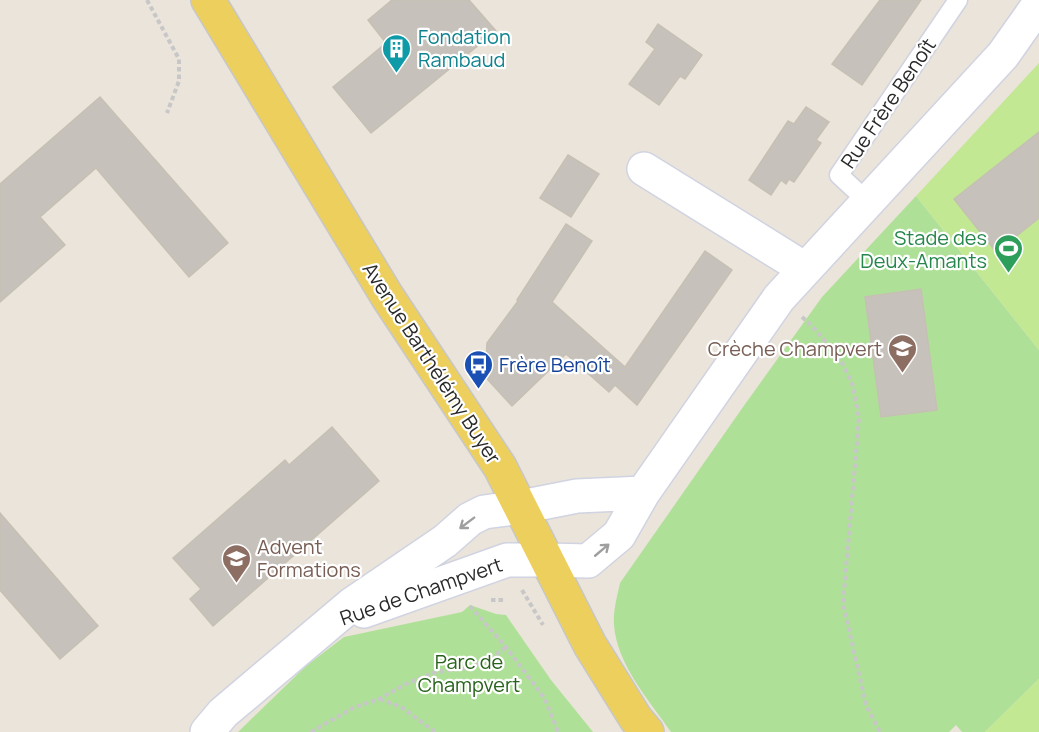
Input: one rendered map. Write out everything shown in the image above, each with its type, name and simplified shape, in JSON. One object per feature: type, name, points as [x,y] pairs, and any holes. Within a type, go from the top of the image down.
[{"type":"main road","name":"Avenue Barthélémy Buyer","points":[[208,0],[369,267],[500,467],[590,645],[636,719],[647,732]]},
{"type":"street","name":"Rue Frère Benoît","points":[[643,492],[779,298],[1003,55],[1039,4]]},
{"type":"street","name":"Rue Frère Benoît","points":[[1003,55],[1039,26]]},
{"type":"street","points":[[644,169],[805,269]]},
{"type":"street","name":"Rue de Champvert","points":[[207,732],[223,713],[351,605],[445,541],[471,519],[484,512],[577,496],[643,492]]},
{"type":"street","name":"Rue de Champvert","points":[[331,622],[507,560],[588,561],[620,535],[643,492]]},
{"type":"lane","name":"Rue Frère Benoît","points":[[867,201],[839,175],[958,0]]},
{"type":"path","points":[[147,0],[179,59],[179,81],[167,113]]},
{"type":"path","points":[[800,315],[839,357],[852,383],[859,418],[843,603],[866,705],[880,732]]},
{"type":"path","points":[[471,600],[470,605],[506,647],[544,699],[558,732]]},
{"type":"path","points":[[482,600],[505,600]]},
{"type":"path","points":[[311,732],[353,708],[379,699],[406,684],[436,672],[471,667],[494,657],[506,647]]},
{"type":"path","points":[[379,699],[401,707],[435,732]]},
{"type":"green space","name":"Stade des Deux-Amants","points":[[1039,63],[1039,350],[916,196]]},
{"type":"green space","points":[[916,196],[1039,350],[1039,679],[985,732],[962,732],[956,725],[949,732],[671,732],[635,682],[616,640],[614,620],[620,583],[822,297]]},
{"type":"green space","name":"Parc de Champvert","points":[[470,605],[506,615],[551,680],[593,732],[238,732],[306,666],[344,637],[462,612]]},
{"type":"green space","points":[[1039,679],[1039,732],[985,732]]},
{"type":"building","name":"Fondation Rambaud","points":[[392,0],[469,0],[496,31],[371,133],[333,87],[386,43],[368,20]]},
{"type":"building","points":[[880,0],[921,0],[862,85],[832,64]]},
{"type":"building","points":[[658,24],[702,55],[685,79],[680,76],[659,105],[629,84],[655,49],[646,42]]},
{"type":"building","points":[[100,97],[228,243],[189,277],[96,168],[40,217],[65,245],[0,302],[0,184]]},
{"type":"building","points":[[806,107],[829,122],[816,140],[821,143],[794,182],[789,179],[786,184],[781,180],[771,195],[749,180],[788,121],[794,124]]},
{"type":"building","points":[[1039,132],[1039,218],[996,252],[954,199]]},
{"type":"building","points":[[568,155],[599,174],[571,217],[540,198]]},
{"type":"building","points":[[566,224],[592,241],[552,302],[625,367],[705,251],[732,270],[637,405],[615,385],[609,392],[566,354],[512,406],[479,370],[486,363],[487,343],[518,301]]},
{"type":"building","name":"Crèche Champvert","points":[[921,289],[937,410],[881,417],[865,297]]},
{"type":"building","points":[[332,427],[379,481],[213,626],[190,599],[201,589],[173,558],[285,460],[289,465]]},
{"type":"building","points":[[0,513],[98,626],[60,659],[0,590]]},
{"type":"place","name":"Fondation Rambaud","points":[[397,74]]},
{"type":"place","name":"Stade des Deux-Amants","points":[[1008,274]]},
{"type":"place","name":"Crèche Champvert","points":[[903,374]]},
{"type":"place","name":"Frère Benoît","points":[[478,390]]},
{"type":"place","name":"Advent Formations","points":[[236,584]]}]
